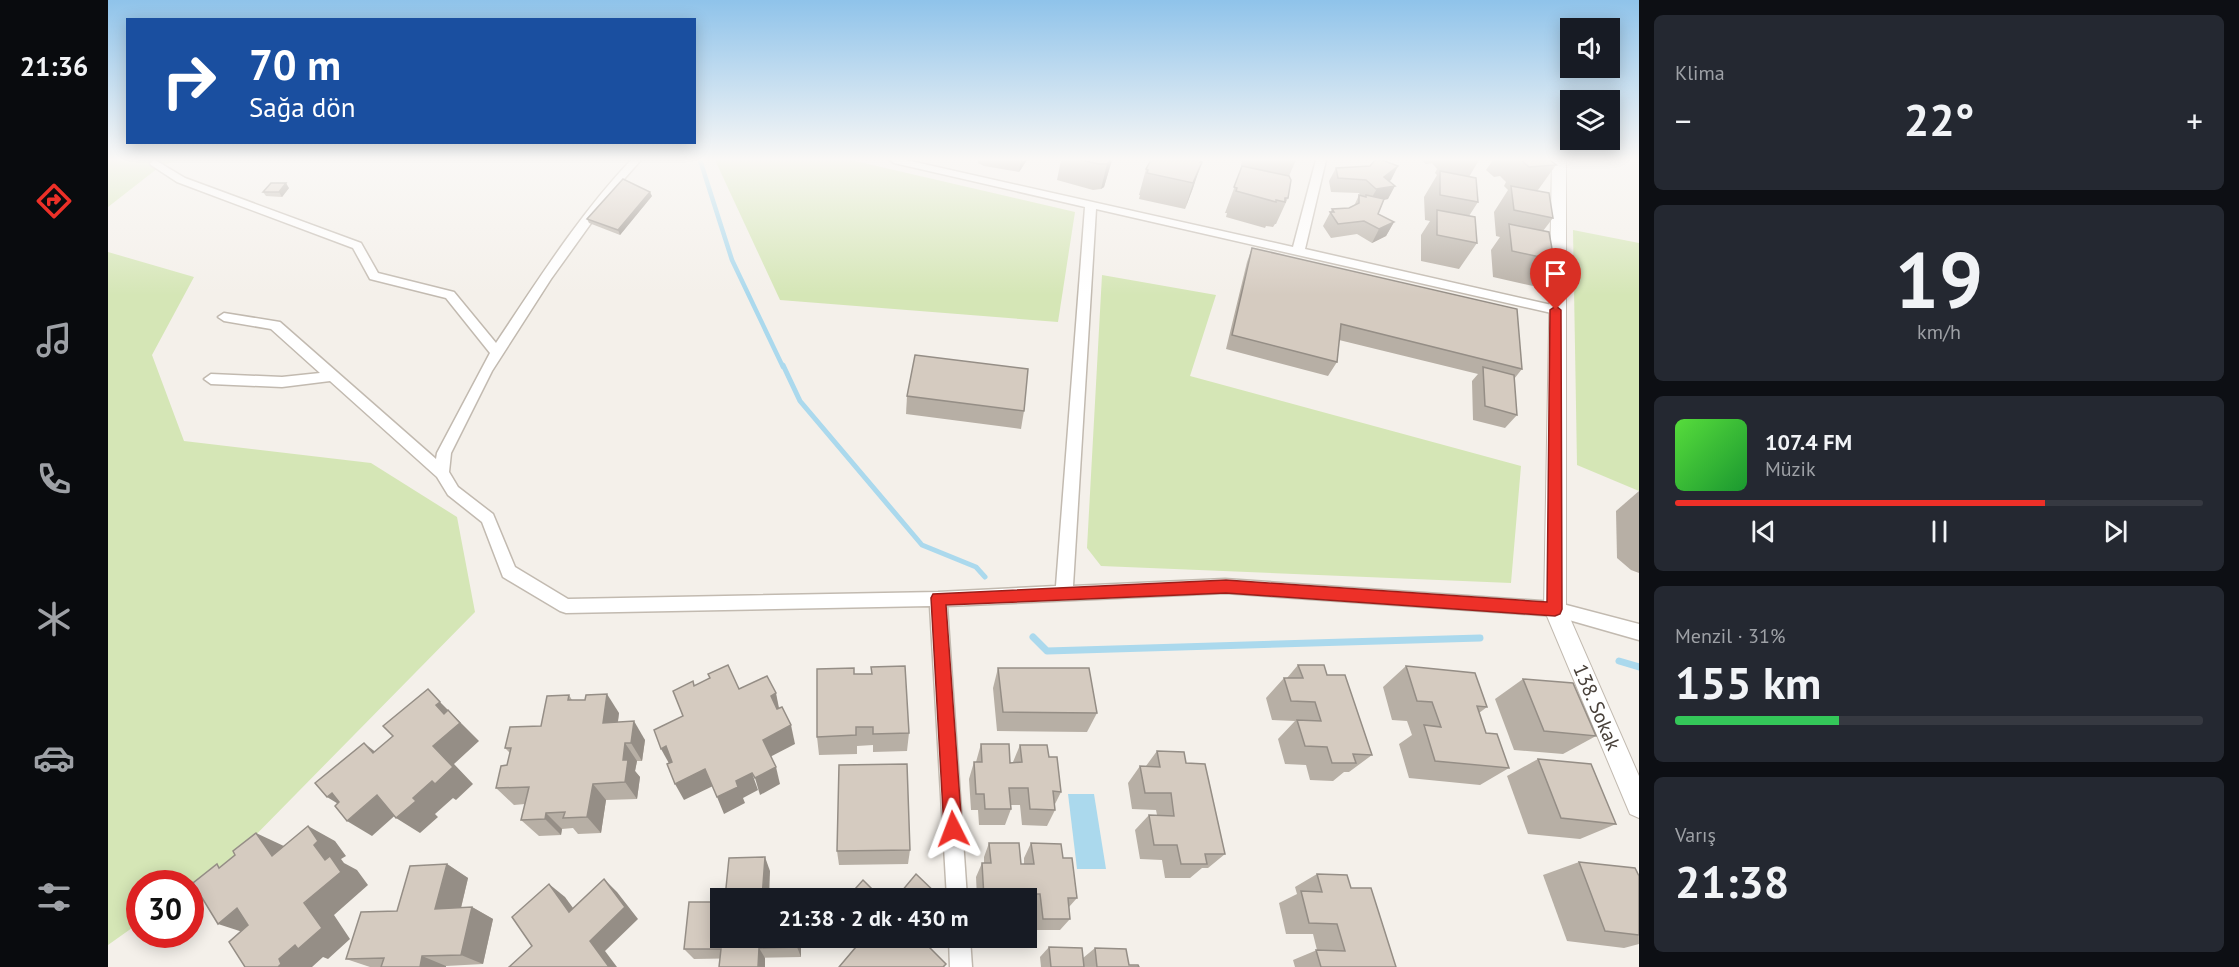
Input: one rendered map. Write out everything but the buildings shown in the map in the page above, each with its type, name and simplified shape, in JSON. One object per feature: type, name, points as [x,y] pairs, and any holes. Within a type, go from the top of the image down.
[{"type":"street","points":[[248,205],[357,246],[374,276],[450,295],[497,353]]},
{"type":"street","points":[[442,473],[444,453],[481,380],[581,227],[599,205]]},
{"type":"street","points":[[1064,593],[1090,205]]},
{"type":"street","points":[[1095,205],[1556,310]]},
{"type":"street","points":[[1298,252],[1310,205]]},
{"type":"street","points":[[1555,609],[1557,205]]},
{"type":"street","points":[[224,317],[275,325],[442,473],[453,491],[488,518],[509,572],[566,606],[938,598],[1226,586],[1555,609],[1639,632]]},
{"type":"street","points":[[211,379],[282,382],[332,376]]},
{"type":"street","points":[[938,598],[956,888]]},
{"type":"street","name":"138. Sokak","points":[[1555,609],[1639,805]]},
{"type":"street","points":[[960,948],[961,967]]},
{"type":"green space","points":[[736,205],[1045,205],[1075,212],[1058,322],[780,300]]},
{"type":"green space","points":[[1573,230],[1639,243],[1639,491],[1577,465]]},
{"type":"green space","points":[[108,252],[194,277],[152,355],[184,441],[371,463],[457,517],[475,612],[234,857],[204,878],[204,870],[126,870],[126,932],[108,945]]},
{"type":"green space","points":[[1102,275],[1216,295],[1190,376],[1521,466],[1511,583],[1101,566],[1087,548]]},
{"type":"water","points":[[1068,794],[1094,794],[1106,869],[1077,869]]},
{"type":"waterway","points":[[714,205],[732,260],[783,367]]},
{"type":"waterway","points":[[783,365],[800,401],[922,545],[976,567],[985,577]]},
{"type":"waterway","points":[[1033,637],[1047,651],[1480,638]]},
{"type":"waterway","points":[[1619,661],[1639,667]]},
{"type":"route","points":[[953,829],[938,598],[1226,586],[1555,609],[1556,310]]}]
